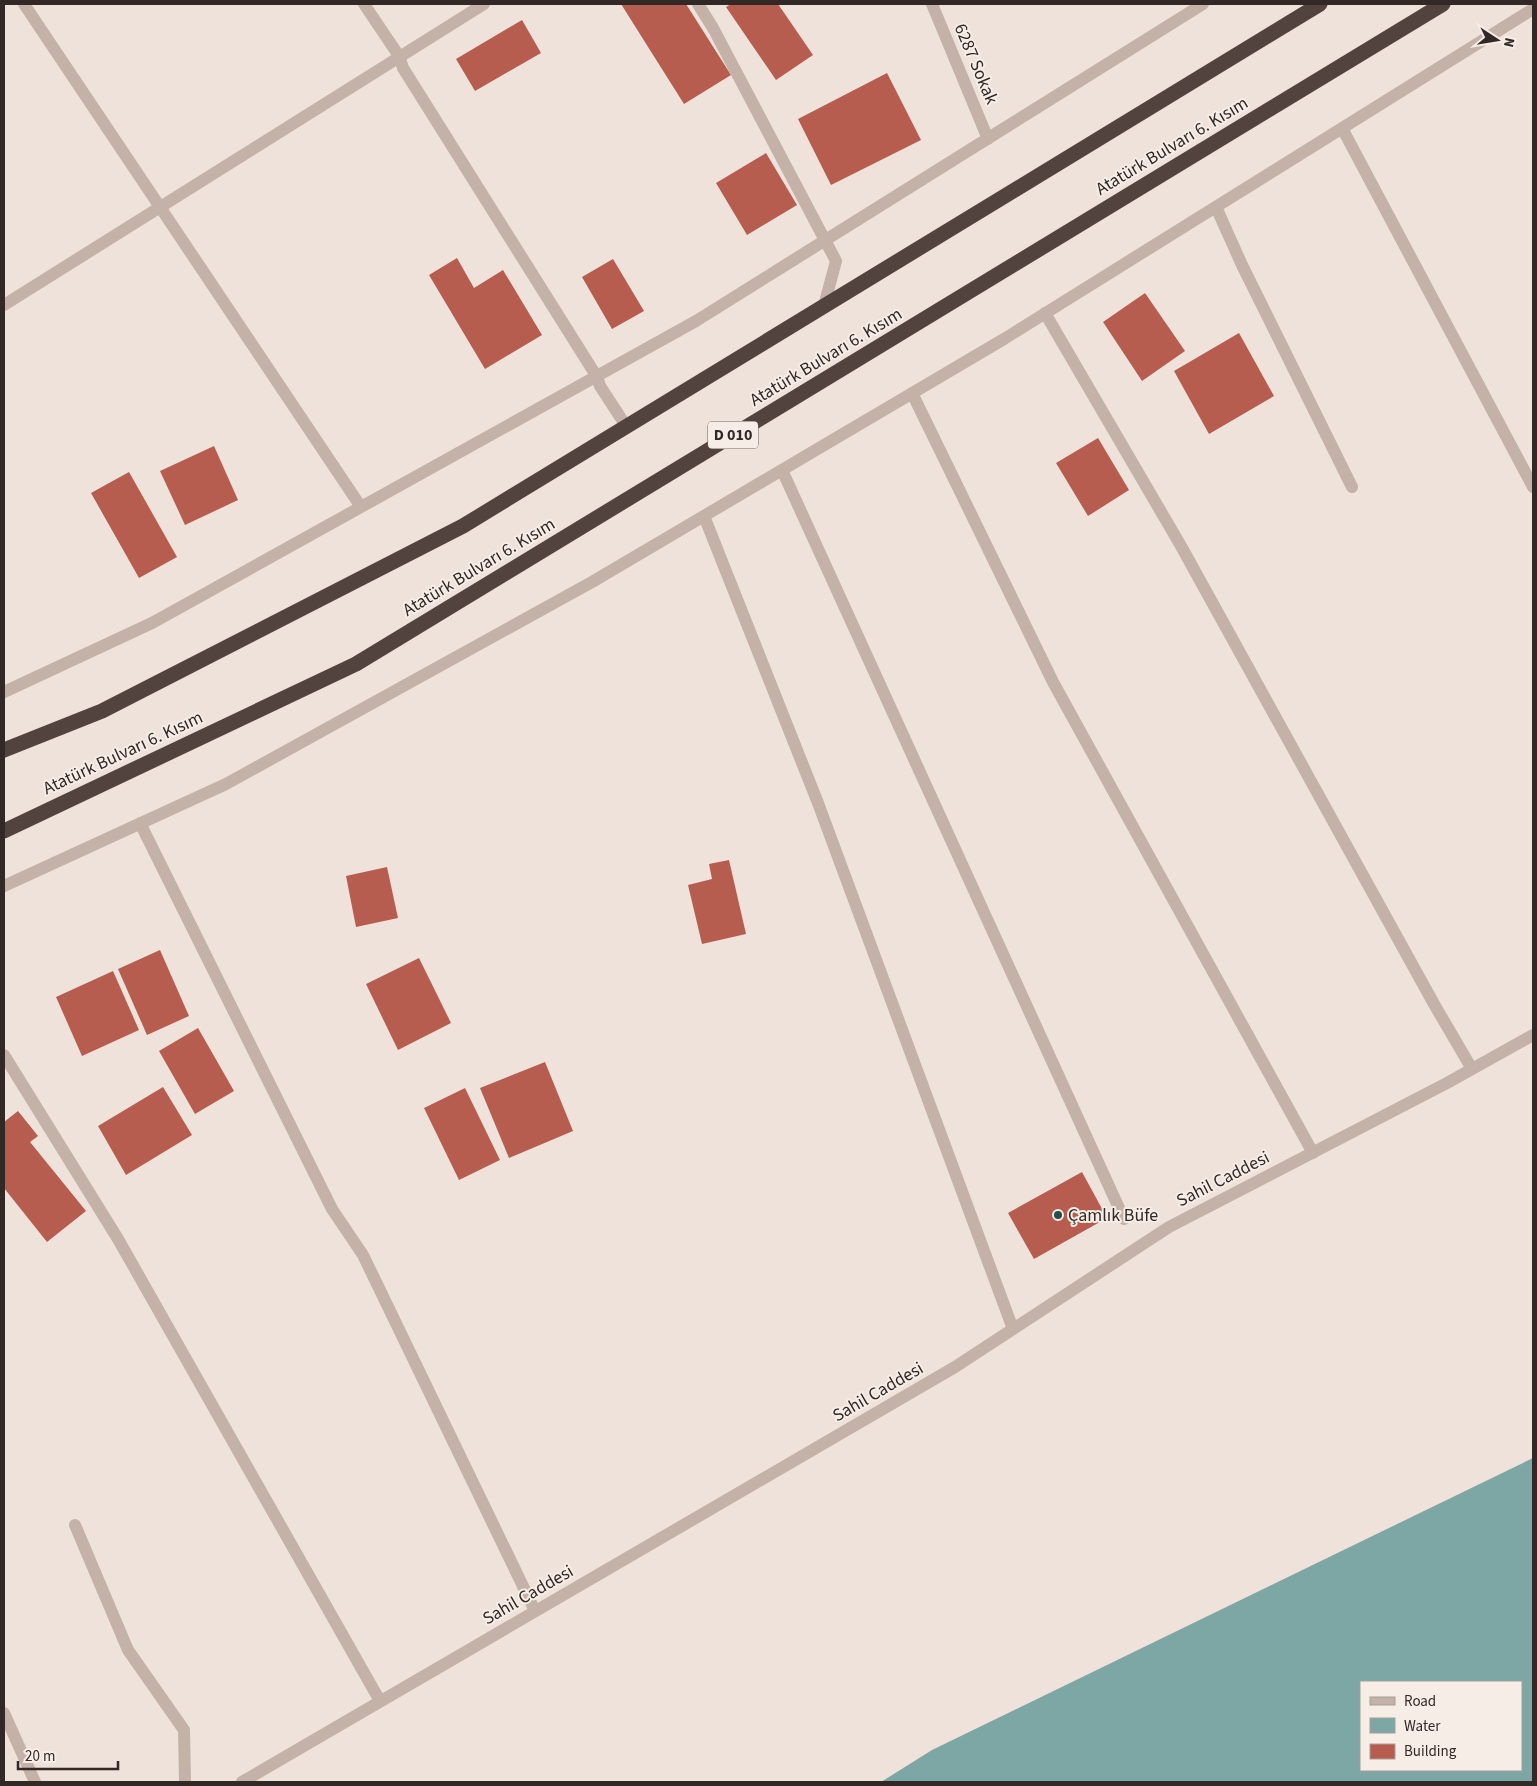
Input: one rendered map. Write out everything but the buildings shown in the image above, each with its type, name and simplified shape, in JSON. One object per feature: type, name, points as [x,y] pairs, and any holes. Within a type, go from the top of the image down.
[{"type":"highway","points":[[4,750],[102,711],[454,530],[1320,4]]},
{"type":"highway","name":"Atatürk Bulvarı 6. Kısım","points":[[4,831],[356,664],[1443,4]]},
{"type":"street","points":[[24,4],[361,507]]},
{"type":"street","points":[[364,4],[399,56],[403,68],[626,426]]},
{"type":"street","points":[[4,306],[484,4]]},
{"type":"street","points":[[698,4],[713,28],[836,260],[824,306]]},
{"type":"street","name":"6287 Sokak","points":[[932,4],[988,139]]},
{"type":"street","points":[[4,692],[152,623],[696,321],[1203,4]]},
{"type":"street","points":[[4,886],[226,784],[583,587],[1045,313],[1533,9]]},
{"type":"street","points":[[1342,128],[1533,487]]},
{"type":"street","points":[[1216,207],[1242,265],[1352,487]]},
{"type":"street","points":[[1045,313],[1181,546],[1434,1004],[1472,1069]]},
{"type":"street","points":[[912,393],[1054,682],[1313,1152]]},
{"type":"street","points":[[782,470],[1124,1219]]},
{"type":"street","points":[[704,516],[818,803],[1013,1329]]},
{"type":"street","points":[[140,823],[332,1209],[363,1255],[535,1611]]},
{"type":"street","name":"Sahil Caddesi","points":[[242,1782],[955,1367],[1169,1227],[1472,1069],[1533,1035]]},
{"type":"street","points":[[4,1055],[118,1239],[380,1702]]},
{"type":"street","points":[[76,1525],[128,1650],[184,1730],[185,1782]]},
{"type":"street","points":[[4,1713],[35,1782]]},
{"type":"water","points":[[1533,1458],[1533,1782],[881,1782],[932,1750]]},
{"type":"place","name":"Çamlık Büfe","points":[[1058,1215]]}]
